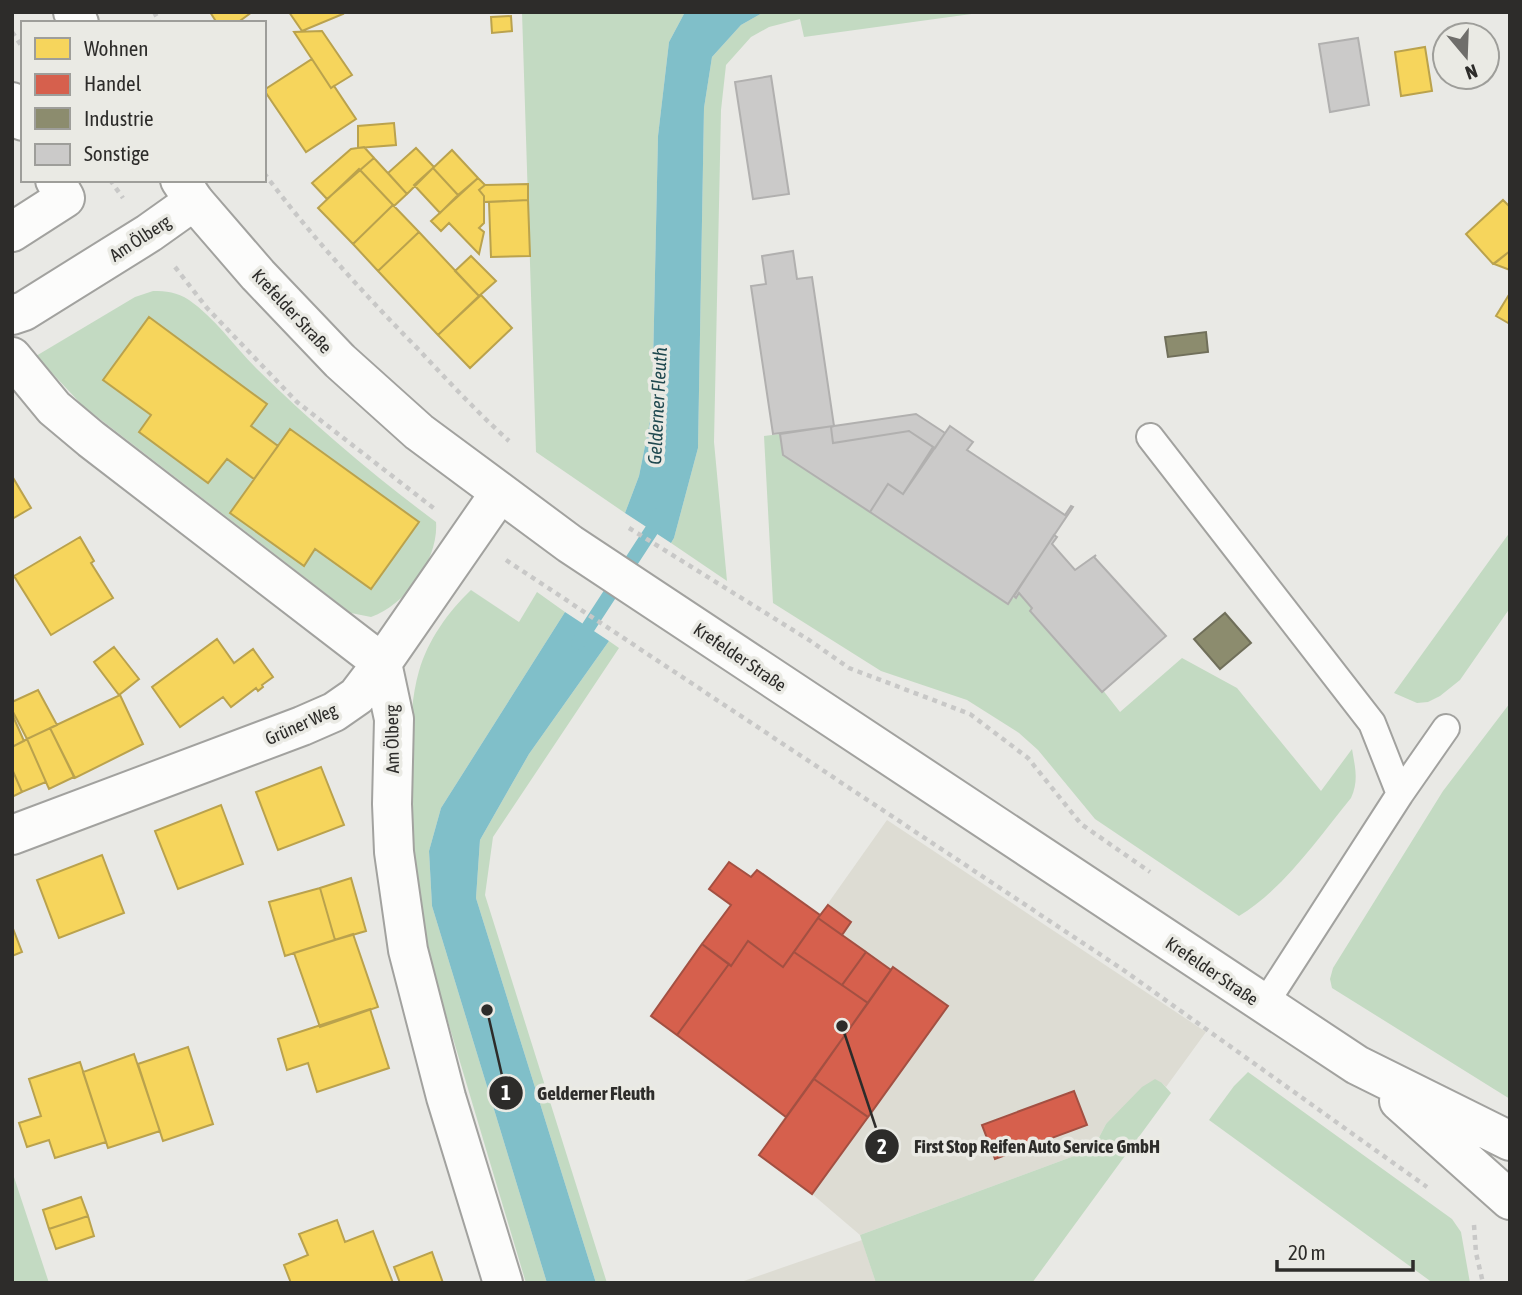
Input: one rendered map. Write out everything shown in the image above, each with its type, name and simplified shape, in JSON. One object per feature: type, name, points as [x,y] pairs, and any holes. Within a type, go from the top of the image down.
[{"type":"street","points":[[12,102],[21,118]]},
{"type":"street","points":[[12,232],[65,198],[56,182]]},
{"type":"street","name":"Am Ölberg","points":[[12,316],[149,233],[187,191]]},
{"type":"street","name":"Krefelder Straße","points":[[187,191],[258,275],[340,361],[419,432],[499,494],[670,611],[1357,1065],[1510,1140]]},
{"type":"street","points":[[12,357],[54,408],[91,439],[382,663]]},
{"type":"street","name":"Grüner Weg","points":[[12,835],[302,726],[334,712],[357,696],[499,494]]},
{"type":"street","name":"Am Ölberg","points":[[382,663],[394,719],[394,852],[408,950],[446,1097],[503,1283]]},
{"type":"street","name":"Krefelder Straße","points":[[1357,1065],[1510,1200]]},
{"type":"lane","points":[[1150,437],[1372,723],[1401,794]]},
{"type":"lane","points":[[1264,1005],[1446,728]]},
{"type":"path","points":[[266,176],[371,301],[483,418],[510,442]]},
{"type":"path","points":[[618,520],[849,668],[970,714],[1028,758],[1081,824],[1150,872]]},
{"type":"path","points":[[542,585],[1122,969],[1433,1192]]},
{"type":"path","points":[[1474,1219],[1476,1253],[1483,1283]]},
{"type":"shaded area","points":[[887,820],[1206,1032],[1166,1087],[1162,1083],[1106,1124],[1093,1149],[860,1235],[812,1194],[759,1155],[785,1116],[677,1035],[783,967]]},
{"type":"shaded area","points":[[862,1240],[876,1283],[738,1283]]},
{"type":"green space","points":[[522,12],[685,12],[669,42],[658,136],[652,411],[639,476],[625,513],[536,452]]},
{"type":"green space","points":[[764,12],[986,12],[804,37],[800,19],[769,27],[751,37],[726,65],[721,110],[714,442],[727,581],[671,543],[698,448],[704,108],[712,57],[741,25]]},
{"type":"green space","points":[[153,291],[185,297],[198,307],[257,369],[300,409],[366,467],[436,522],[436,536],[426,565],[418,579],[396,602],[371,617],[351,613],[83,406],[36,356],[135,297]]},
{"type":"green space","points":[[780,434],[783,455],[1008,603],[1019,593],[1032,608],[1030,611],[1120,712],[1182,658],[1237,688],[1321,791],[1352,749],[1356,780],[1351,798],[1286,877],[1256,905],[1239,916],[1095,819],[1038,750],[1019,733],[967,700],[881,671],[773,603],[764,436]]},
{"type":"green space","points":[[1510,532],[1510,608],[1460,680],[1428,702],[1417,703],[1394,693]]},
{"type":"green space","points":[[471,590],[519,622],[537,592],[565,612],[441,808],[429,851],[432,906],[547,1283],[526,1283],[429,958],[416,891],[410,755],[416,684],[433,638],[454,608]]},
{"type":"green space","points":[[609,641],[619,648],[493,837],[485,895],[607,1283],[596,1283],[476,898],[480,840],[529,754]]},
{"type":"green space","points":[[1510,703],[1510,1099],[1332,988],[1330,979],[1333,968],[1443,791]]},
{"type":"green space","points":[[1248,1072],[1452,1219],[1461,1232],[1470,1283],[1433,1283],[1209,1120]]},
{"type":"green space","points":[[1155,1079],[1171,1093],[1032,1283],[876,1283],[860,1235],[1093,1149],[1106,1124],[1142,1087]]},
{"type":"green space","points":[[12,1171],[49,1283],[12,1283]]},
{"type":"water","points":[[685,12],[764,12],[741,25],[712,57],[704,108],[698,448],[671,543],[625,513],[639,476],[652,411],[658,136],[669,42]]},
{"type":"water","points":[[565,612],[609,641],[529,754],[480,840],[476,898],[596,1283],[547,1283],[432,906],[429,851],[441,808]]},
{"type":"building: Wohnen","points":[[210,12],[252,12],[240,21],[216,21]]},
{"type":"building: Wohnen","points":[[289,12],[342,12],[343,14],[302,31]]},
{"type":"building: Wohnen","points":[[511,16],[512,31],[492,33],[491,17]]},
{"type":"building: Wohnen","points":[[322,31],[352,75],[331,88],[294,32]]},
{"type":"building: Wohnen","points":[[1425,47],[1432,91],[1401,96],[1395,52]]},
{"type":"building: Wohnen","points":[[312,59],[356,119],[306,152],[266,93],[266,89]]},
{"type":"building: Wohnen","points":[[394,123],[396,145],[358,148],[358,126]]},
{"type":"building: Wohnen","points":[[364,147],[374,158],[327,199],[312,183],[351,149]]},
{"type":"building: Wohnen","points":[[416,148],[434,167],[407,194],[388,173]]},
{"type":"building: Wohnen","points":[[452,150],[478,178],[458,195],[433,168]]},
{"type":"building: Wohnen","points":[[374,158],[407,194],[394,206],[360,170]]},
{"type":"building: Wohnen","points":[[433,168],[458,195],[440,213],[414,185]]},
{"type":"building: Wohnen","points":[[359,169],[393,205],[353,244],[318,208]]},
{"type":"building: Wohnen","points":[[478,178],[485,185],[479,190],[484,196],[484,223],[479,228],[484,232],[479,254],[449,223],[441,231],[431,221]]},
{"type":"building: Wohnen","points":[[528,184],[528,200],[484,202],[484,196],[479,190],[485,185]]},
{"type":"building: Wohnen","points":[[528,200],[530,256],[491,257],[489,202]]},
{"type":"building: Wohnen","points":[[1503,200],[1510,207],[1510,251],[1493,264],[1466,234]]},
{"type":"building: Wohnen","points":[[393,205],[419,232],[378,271],[353,244]]},
{"type":"building: Wohnen","points":[[419,232],[479,296],[438,335],[378,271]]},
{"type":"building: Wohnen","points":[[1510,251],[1510,270],[1494,264]]},
{"type":"building: Wohnen","points":[[471,256],[496,281],[479,296],[455,271]]},
{"type":"building: Wohnen","points":[[1510,293],[1510,324],[1496,316]]},
{"type":"building: Wohnen","points":[[481,295],[512,328],[470,368],[438,335]]},
{"type":"building: Wohnen","points":[[149,317],[267,404],[251,426],[278,446],[254,479],[227,459],[208,483],[139,432],[151,415],[103,380]]},
{"type":"building: Wohnen","points":[[290,429],[419,522],[371,589],[315,549],[304,566],[230,513]]},
{"type":"building: Wohnen","points":[[12,476],[31,508],[12,519]]},
{"type":"building: Wohnen","points":[[80,537],[94,561],[91,563],[113,598],[51,635],[14,576]]},
{"type":"building: Wohnen","points":[[217,639],[234,663],[253,649],[273,677],[258,691],[256,688],[231,707],[223,697],[180,727],[152,687]]},
{"type":"building: Wohnen","points":[[114,647],[139,679],[119,695],[94,662]]},
{"type":"building: Wohnen","points":[[38,690],[57,725],[27,739],[12,710],[12,702]]},
{"type":"building: Wohnen","points":[[120,695],[143,744],[75,778],[50,728]]},
{"type":"building: Wohnen","points":[[12,714],[24,741],[12,747]]},
{"type":"building: Wohnen","points":[[50,728],[74,777],[49,789],[27,739]]},
{"type":"building: Wohnen","points":[[27,739],[46,782],[22,792],[12,769],[12,747]]},
{"type":"building: Wohnen","points":[[321,767],[344,825],[278,850],[256,792]]},
{"type":"building: Wohnen","points":[[12,769],[22,792],[12,797]]},
{"type":"building: Wohnen","points":[[221,805],[243,864],[178,889],[155,831]]},
{"type":"building: Wohnen","points":[[102,855],[124,913],[59,938],[37,880]]},
{"type":"building: Wohnen","points":[[351,878],[366,931],[335,940],[320,888]]},
{"type":"building: Wohnen","points":[[320,888],[335,940],[285,956],[269,902]]},
{"type":"building: Wohnen","points":[[12,926],[22,952],[12,956]]},
{"type":"building: Wohnen","points":[[353,934],[378,1007],[320,1027],[294,953]]},
{"type":"building: Wohnen","points":[[370,1009],[389,1068],[317,1092],[308,1063],[287,1070],[278,1039]]},
{"type":"building: Wohnen","points":[[188,1047],[213,1124],[163,1141],[138,1064]]},
{"type":"building: Wohnen","points":[[134,1054],[160,1131],[108,1148],[83,1072]]},
{"type":"building: Wohnen","points":[[80,1062],[106,1142],[55,1158],[49,1140],[27,1147],[19,1123],[41,1116],[29,1079]]},
{"type":"building: Wohnen","points":[[81,1197],[88,1216],[49,1229],[43,1210]]},
{"type":"building: Wohnen","points":[[88,1216],[94,1236],[56,1249],[49,1229]]},
{"type":"building: Wohnen","points":[[337,1220],[345,1242],[373,1231],[393,1283],[291,1283],[284,1265],[308,1255],[299,1234]]},
{"type":"building: Wohnen","points":[[432,1252],[443,1283],[400,1283],[394,1267]]},
{"type":"building: Handel","points":[[729,862],[751,877],[757,870],[820,915],[783,967],[748,941],[731,966],[702,944],[731,905],[709,889]]},
{"type":"building: Handel","points":[[828,905],[851,922],[842,935],[818,918]]},
{"type":"building: Handel","points":[[818,918],[866,952],[842,985],[794,952]]},
{"type":"building: Handel","points":[[748,941],[783,967],[794,952],[868,1003],[786,1117],[677,1035]]},
{"type":"building: Handel","points":[[702,944],[729,964],[677,1035],[651,1016]]},
{"type":"building: Handel","points":[[866,952],[891,970],[868,1003],[842,985]]},
{"type":"building: Handel","points":[[893,967],[948,1006],[868,1117],[814,1079]]},
{"type":"building: Handel","points":[[814,1079],[868,1117],[812,1194],[759,1155]]},
{"type":"building: Handel","points":[[1074,1091],[1087,1125],[995,1159],[982,1125]]},
{"type":"building: Industrie","points":[[1206,332],[1208,352],[1168,357],[1165,337]]},
{"type":"building: Industrie","points":[[1225,613],[1251,643],[1220,669],[1194,639]]},
{"type":"building: Sonstige","points":[[1358,38],[1369,105],[1330,112],[1319,44]]},
{"type":"building: Sonstige","points":[[771,76],[789,194],[753,199],[735,82]]},
{"type":"building: Sonstige","points":[[793,251],[797,279],[812,277],[834,426],[773,434],[751,286],[766,284],[762,256]]},
{"type":"building: Sonstige","points":[[916,414],[945,433],[935,448],[909,431],[833,443],[831,427]]},
{"type":"building: Sonstige","points":[[833,426],[833,443],[909,431],[933,447],[903,494],[888,484],[870,512],[783,455],[780,434]]},
{"type":"building: Sonstige","points":[[950,426],[973,442],[967,450],[1065,515],[1071,506],[1073,507],[1008,604],[870,512],[888,484],[903,494]]},
{"type":"building: Sonstige","points":[[1054,535],[1057,537],[1052,544],[1075,570],[1096,555],[1094,557],[1166,636],[1102,692],[1030,611],[1032,608],[1019,593],[1016,598],[1014,596]]},
{"type":"waterway","name":"Gelderner Fleuth","points":[[578,643],[653,528],[658,515]]},
{"type":"place","name":"Gelderner Fleuth","points":[[487,1010]]},
{"type":"place","name":"First Stop Reifen Auto Service GmbH","points":[[842,1026]]}]
